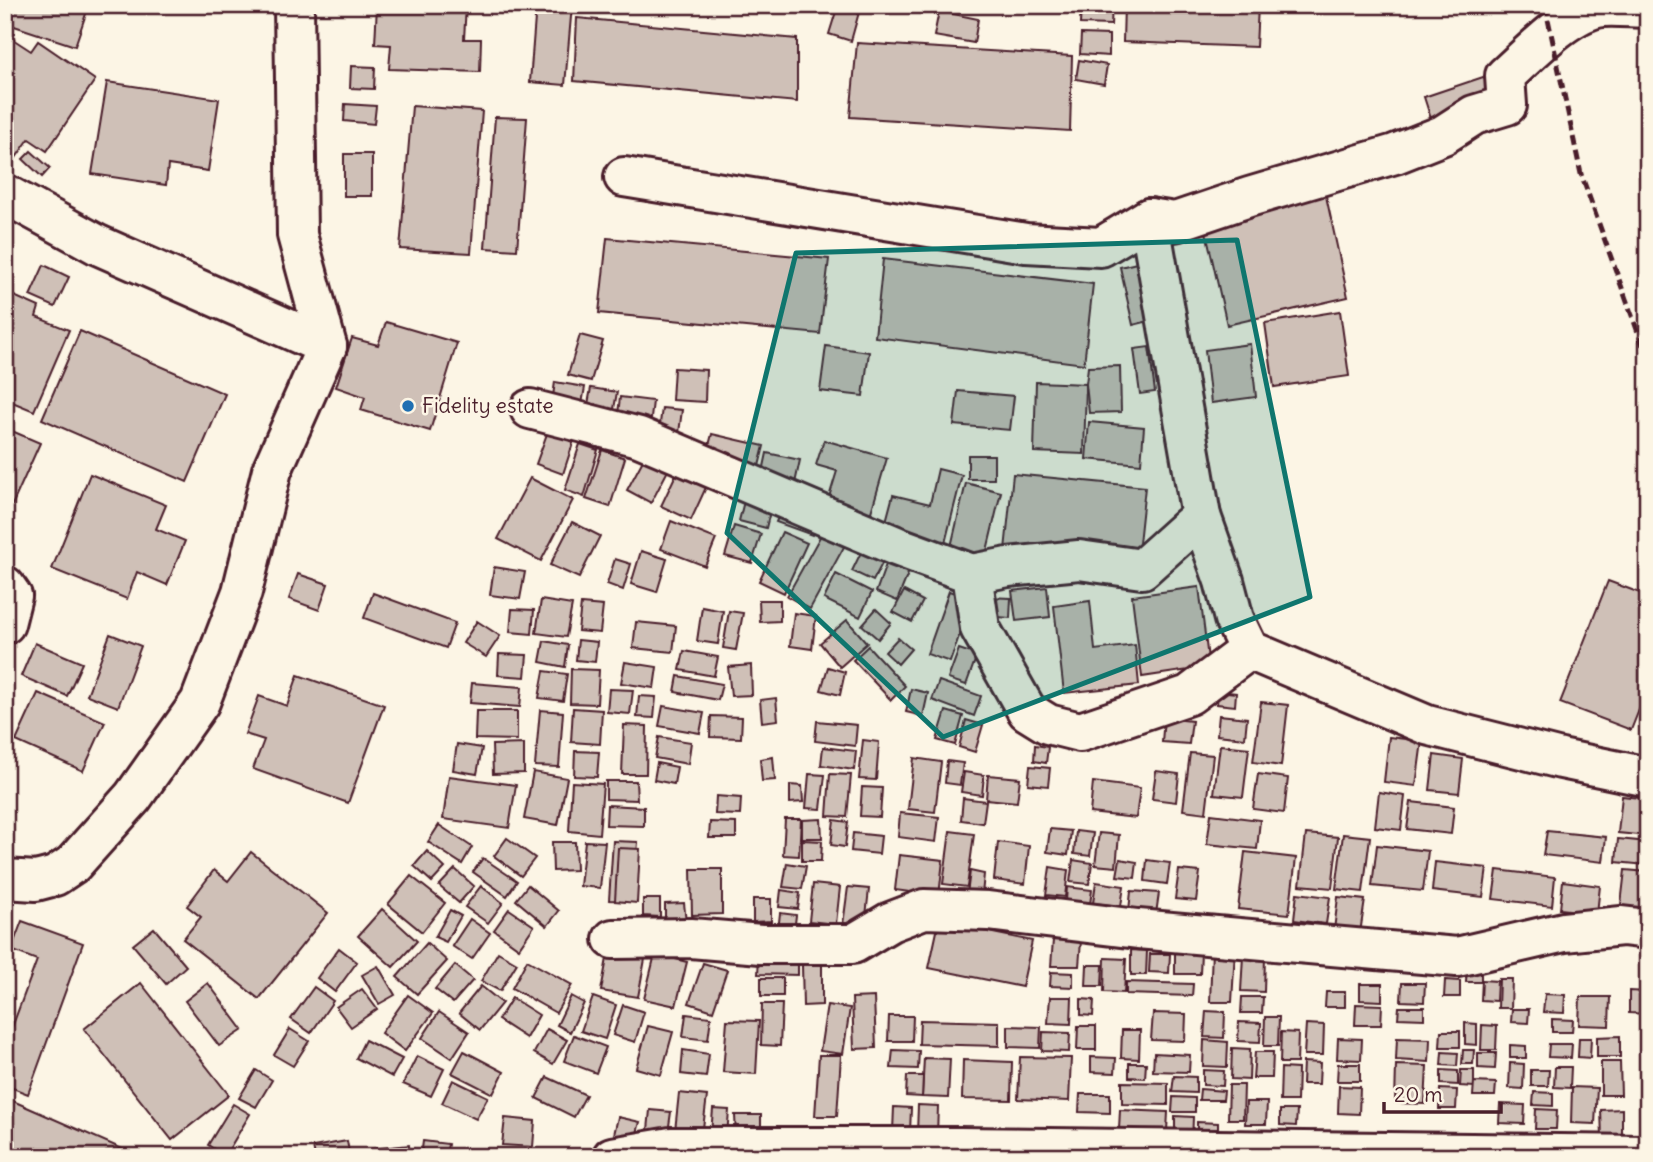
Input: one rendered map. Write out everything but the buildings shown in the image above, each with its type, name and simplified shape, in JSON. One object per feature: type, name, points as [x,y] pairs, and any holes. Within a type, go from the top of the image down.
[{"type":"street","points":[[5,879],[36,881],[55,876],[73,864],[134,797],[200,702],[242,592],[272,470],[327,346],[297,235],[294,5]]},
{"type":"street","points":[[624,177],[1026,243],[1101,247],[1149,218],[1175,222],[1395,154],[1443,135],[1474,115],[1507,105],[1505,76],[1551,34],[1576,17],[1602,7],[1648,8]]},
{"type":"street","points":[[5,194],[99,245],[327,346]]},
{"type":"street","points":[[1149,218],[1201,516],[1234,619],[1249,650],[1427,725],[1560,759],[1648,777]]},
{"type":"street","points":[[530,409],[639,437],[896,546],[972,574],[1008,566],[1079,559],[1142,569],[1201,516]]},
{"type":"street","points":[[972,574],[980,628],[1027,711],[1048,724],[1080,732],[1189,695],[1249,650]]},
{"type":"street","points":[[5,586],[12,596],[5,624]]},
{"type":"street","points":[[613,939],[691,938],[761,944],[853,944],[890,922],[924,909],[988,912],[1138,929],[1457,957],[1564,932],[1622,926],[1648,929]]},
{"type":"street","points":[[612,1157],[671,1147],[959,1147],[1648,1155]]},
{"type":"highlighted area","points":[[1237,240],[1310,597],[943,737],[727,533],[796,253]]},
{"type":"railway","points":[[1545,5],[1581,174],[1648,360]]},
{"type":"place","name":"Fidelity estate","points":[[408,406]]}]
